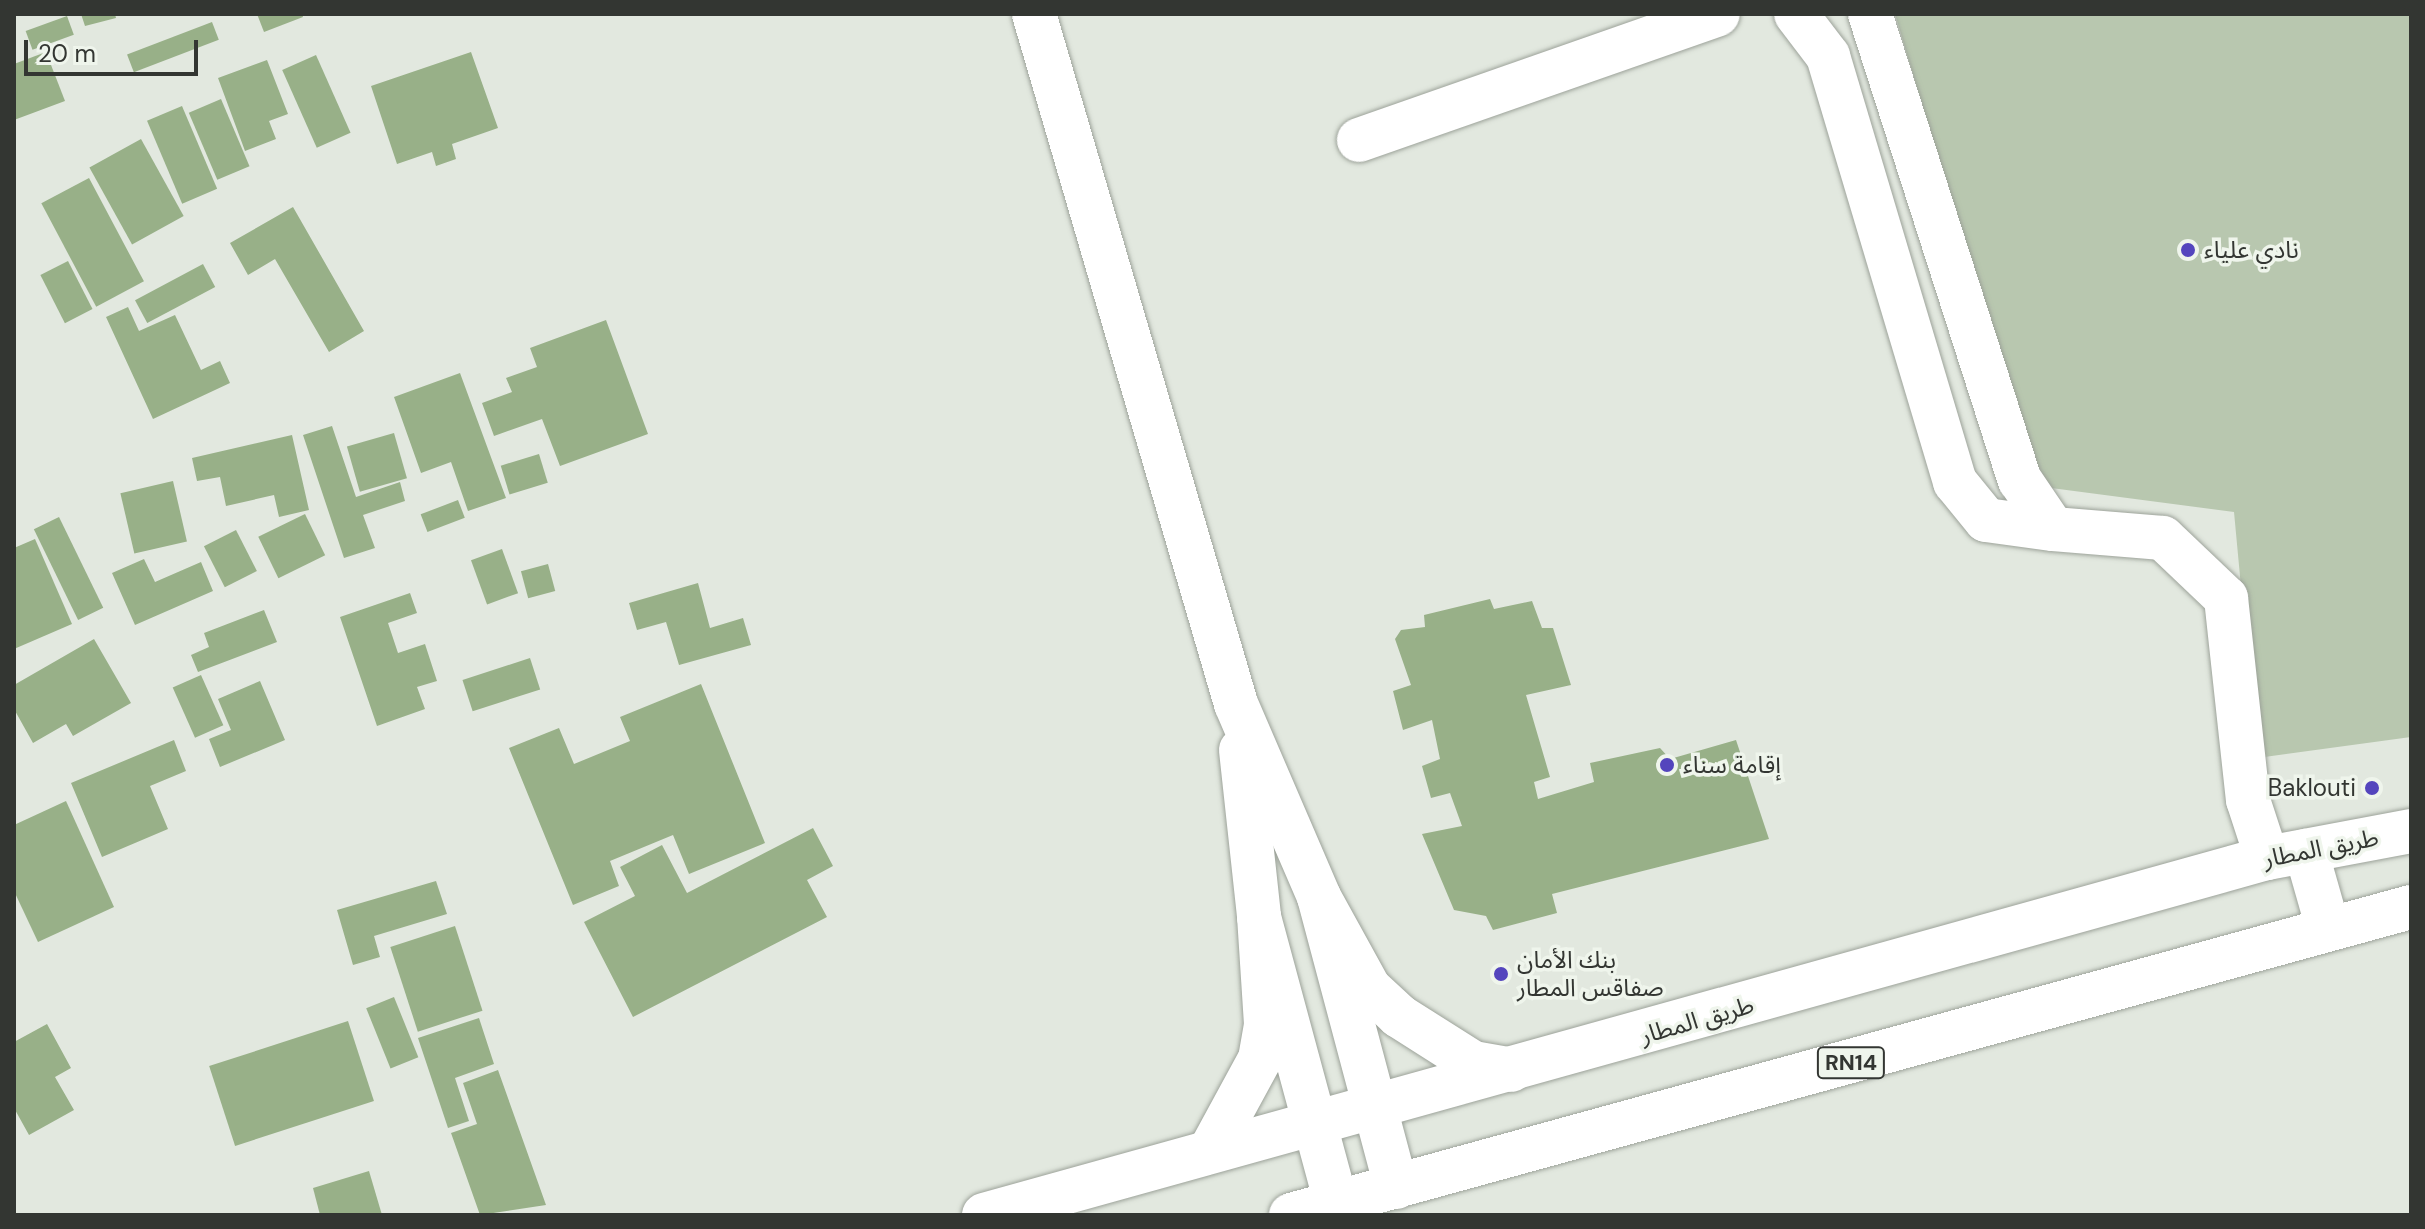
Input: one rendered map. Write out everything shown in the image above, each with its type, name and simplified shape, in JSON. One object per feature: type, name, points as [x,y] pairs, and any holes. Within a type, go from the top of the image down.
[{"type":"main road","points":[[1034,14],[1236,704],[1319,897],[1369,988],[1399,1016],[1473,1063],[1517,1071]]},
{"type":"main road","points":[[1359,140],[1718,14]]},
{"type":"main road","points":[[1796,14],[1828,56],[1955,482],[1986,520],[2163,538],[2226,598],[2248,800],[2287,855],[2328,928]]},
{"type":"main road","points":[[1870,14],[2020,480],[2053,529]]},
{"type":"main road","points":[[1210,1151],[1260,1059],[1266,1024],[1259,917],[1236,704]]},
{"type":"main road","name":"طريق المطار","points":[[984,1215],[1210,1151],[1517,1071],[2287,855],[2411,831]]},
{"type":"main road","points":[[1319,897],[1396,1187]]},
{"type":"main road","name":"RN14","points":[[1291,1215],[2411,907]]},
{"type":"main road","points":[[1259,917],[1312,1124],[1336,1203]]},
{"type":"green space","name":"نادي علياء","points":[[1895,14],[2411,14],[2411,737],[2257,758],[2234,512],[2036,486]]},
{"type":"building","points":[[81,14],[115,14],[116,18],[85,26]]},
{"type":"building","points":[[257,14],[302,14],[303,17],[264,32]]},
{"type":"building","points":[[67,16],[74,35],[32,50],[26,31]]},
{"type":"building","points":[[212,22],[219,40],[134,72],[127,55]]},
{"type":"building","points":[[46,52],[65,101],[14,120],[14,64]]},
{"type":"building","points":[[471,52],[498,128],[452,144],[456,159],[436,166],[432,152],[397,164],[371,86]]},
{"type":"building","points":[[316,55],[351,133],[317,148],[282,70]]},
{"type":"building","points":[[267,60],[288,114],[269,121],[276,139],[245,151],[218,78]]},
{"type":"building","points":[[221,99],[250,166],[217,180],[189,113]]},
{"type":"building","points":[[182,106],[217,189],[182,204],[147,121]]},
{"type":"building","points":[[141,139],[184,216],[132,245],[89,168]]},
{"type":"building","points":[[89,178],[144,281],[96,307],[41,203]]},
{"type":"building","points":[[293,207],[364,331],[329,352],[275,259],[248,275],[230,243]]},
{"type":"building","points":[[68,261],[93,309],[65,323],[40,275]]},
{"type":"building","points":[[203,264],[215,287],[147,323],[135,300]]},
{"type":"building","points":[[128,307],[139,331],[175,315],[201,370],[220,361],[230,383],[153,419],[106,317]]},
{"type":"building","points":[[606,320],[648,434],[560,466],[542,419],[494,436],[482,403],[512,392],[506,378],[537,367],[530,348]]},
{"type":"building","points":[[460,373],[506,498],[468,511],[451,462],[421,473],[394,397]]},
{"type":"building","points":[[332,426],[356,497],[400,482],[405,501],[363,515],[375,548],[344,558],[303,435]]},
{"type":"building","points":[[394,433],[407,478],[360,492],[347,447]]},
{"type":"building","points":[[292,435],[309,510],[279,517],[274,495],[226,506],[220,477],[197,481],[192,458]]},
{"type":"building","points":[[539,454],[548,483],[510,494],[501,466]]},
{"type":"building","points":[[173,481],[187,541],[134,554],[120,493]]},
{"type":"building","points":[[458,500],[465,518],[427,532],[421,514]]},
{"type":"building","points":[[305,514],[325,555],[278,578],[258,537]]},
{"type":"building","points":[[59,517],[103,608],[78,620],[34,529]]},
{"type":"building","points":[[236,530],[257,571],[225,587],[204,546]]},
{"type":"building","points":[[35,539],[72,624],[14,649],[14,548]]},
{"type":"building","points":[[502,549],[518,593],[487,604],[471,560]]},
{"type":"building","points":[[144,559],[155,582],[201,562],[213,591],[135,625],[112,573]]},
{"type":"building","points":[[548,564],[555,591],[528,598],[521,571]]},
{"type":"building","points":[[698,583],[710,628],[743,618],[751,645],[679,665],[666,622],[637,630],[629,603]]},
{"type":"building","points":[[410,593],[417,613],[388,623],[398,653],[425,644],[437,681],[417,687],[425,709],[377,726],[340,617]]},
{"type":"building","name":"إقامة سناء","points":[[1490,599],[1494,609],[1532,601],[1542,628],[1553,628],[1571,685],[1526,695],[1550,777],[1534,782],[1538,799],[1594,782],[1590,763],[1660,748],[1670,759],[1736,740],[1769,839],[1552,894],[1557,913],[1493,930],[1486,916],[1454,910],[1422,834],[1462,826],[1450,793],[1431,798],[1422,766],[1440,759],[1432,720],[1403,730],[1393,691],[1411,685],[1395,639],[1401,630],[1425,627],[1424,615]]},
{"type":"building","points":[[264,610],[277,642],[198,672],[191,655],[209,647],[204,633]]},
{"type":"building","points":[[94,639],[131,703],[73,736],[66,724],[33,743],[14,709],[14,685]]},
{"type":"building","points":[[530,658],[540,689],[473,711],[462,680]]},
{"type":"building","points":[[201,675],[223,725],[195,738],[173,688]]},
{"type":"building","points":[[260,681],[285,740],[220,767],[209,739],[231,730],[218,699]]},
{"type":"building","points":[[701,684],[765,843],[689,874],[673,835],[610,861],[619,886],[573,905],[509,748],[559,728],[574,764],[630,741],[620,717]]},
{"type":"building","points":[[174,740],[186,771],[150,786],[168,829],[102,857],[71,783]]},
{"type":"building","points":[[66,801],[114,907],[38,942],[14,891],[14,825]]},
{"type":"building","points":[[813,828],[833,866],[807,880],[827,917],[633,1017],[584,922],[635,896],[620,867],[662,845],[687,893]]},
{"type":"building","points":[[436,881],[447,914],[374,936],[380,957],[353,965],[337,910]]},
{"type":"building","points":[[455,926],[483,1011],[418,1032],[390,947]]},
{"type":"building","points":[[394,997],[418,1057],[391,1069],[366,1008]]},
{"type":"building","points":[[479,1018],[494,1064],[455,1078],[469,1121],[448,1128],[418,1038]]},
{"type":"building","points":[[348,1021],[374,1101],[235,1146],[209,1066]]},
{"type":"building","points":[[47,1024],[71,1068],[55,1077],[74,1110],[29,1135],[14,1108],[14,1042]]},
{"type":"building","points":[[498,1070],[546,1205],[480,1215],[451,1133],[477,1124],[463,1083]]},
{"type":"building","points":[[369,1171],[382,1215],[320,1215],[313,1188]]},
{"type":"place","name":"نادي علياء","points":[[2188,250]]},
{"type":"place","name":"إقامة سناء","points":[[1667,765]]},
{"type":"place","name":"Baklouti","points":[[2372,788]]},
{"type":"place","name":"بنك الأمان صفاقس المطار","points":[[1501,974]]}]
